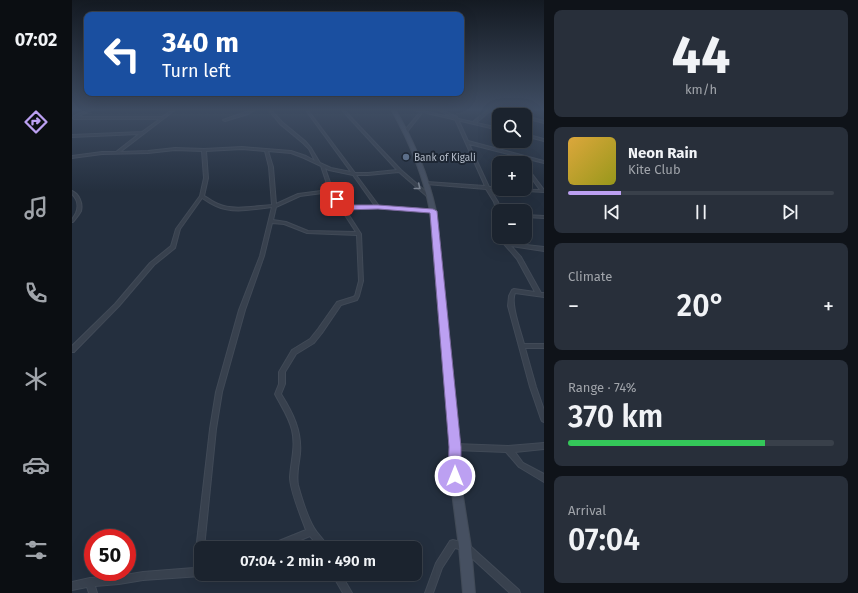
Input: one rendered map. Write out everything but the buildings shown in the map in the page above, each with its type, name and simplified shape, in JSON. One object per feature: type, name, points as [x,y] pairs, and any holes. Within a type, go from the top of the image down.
[{"type":"main road","points":[[409,137],[427,183],[433,211],[455,447],[455,476],[465,547],[468,593]]},
{"type":"street","points":[[116,153],[138,137]]},
{"type":"street","points":[[297,137],[307,145],[321,166],[331,191],[359,234],[361,281],[357,296],[355,299],[339,303],[312,341],[294,352],[282,372],[282,384],[278,394],[293,419],[295,427],[297,444],[294,461],[294,483],[311,532],[320,541]]},
{"type":"street","points":[[326,137],[378,207]]},
{"type":"street","points":[[368,137],[400,171],[431,197]]},
{"type":"street","points":[[465,137],[487,187],[497,204]]},
{"type":"street","points":[[532,137],[544,140]]},
{"type":"street","points":[[468,142],[544,162]]},
{"type":"street","points":[[72,157],[102,153],[230,148],[299,154],[321,166],[335,171],[353,174],[400,171]]},
{"type":"street","points":[[72,350],[118,304],[152,264],[173,247],[178,229],[202,196],[206,178],[204,150]]},
{"type":"street","points":[[203,541],[213,429],[219,392],[242,310],[262,256],[274,206],[271,167],[266,150]]},
{"type":"street","points":[[532,176],[543,191]]},
{"type":"street","points":[[427,183],[468,185],[505,190],[543,191]]},
{"type":"street","points":[[202,196],[216,205],[225,208],[242,209],[274,206],[299,195],[331,191]]},
{"type":"street","points":[[72,192],[76,194],[80,207],[80,211],[72,221]]},
{"type":"street","points":[[343,208],[378,207],[433,211]]},
{"type":"street","points":[[532,217],[544,218]]},
{"type":"street","points":[[270,221],[285,223],[306,232],[359,234]]},
{"type":"street","points":[[507,244],[544,249]]},
{"type":"street","points":[[507,244],[523,264],[542,294]]},
{"type":"street","points":[[437,263],[468,593]]},
{"type":"street","points":[[542,294],[514,291],[510,296],[511,306],[533,386],[544,419]]},
{"type":"street","points":[[522,346],[544,346]]},
{"type":"street","points":[[455,447],[508,449],[544,446]]},
{"type":"street","points":[[508,449],[521,465],[544,478]]},
{"type":"street","points":[[289,541],[311,532]]},
{"type":"street","points":[[429,593],[439,566],[454,544],[465,547],[516,593]]},
{"type":"street","points":[[72,586],[90,582],[194,572]]},
{"type":"street","points":[[340,581],[348,593]]},
{"type":"street","points":[[90,582],[93,593]]},
{"type":"place","name":"Bank of Kigali","points":[[406,157]]},
{"type":"route","points":[[337,199],[343,208],[378,207],[433,211],[455,447],[455,476]]}]
